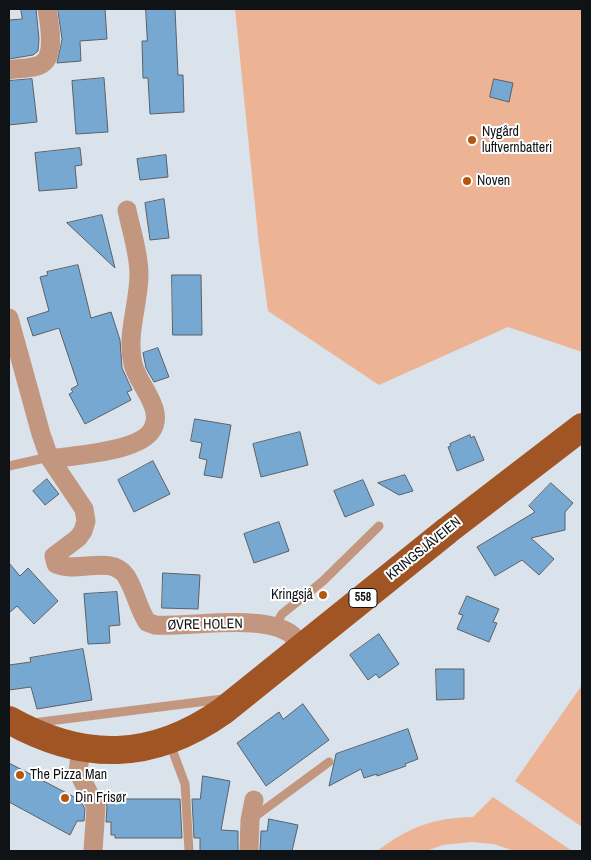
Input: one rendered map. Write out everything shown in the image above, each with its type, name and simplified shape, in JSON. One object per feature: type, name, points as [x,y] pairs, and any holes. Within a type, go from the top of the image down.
[{"type":"main road","name":"KRINGSJÅVEIEN","points":[[13,722],[40,736],[81,748],[135,749],[169,741],[207,722],[241,697],[448,530],[582,427]]},
{"type":"street","points":[[9,70],[41,65],[47,59],[50,48],[47,9]]},
{"type":"street","points":[[50,457],[74,456],[127,446],[142,441],[152,430],[156,414],[151,399],[141,385],[130,348],[139,273],[126,210]]},
{"type":"street","name":"ØVRE HOLEN","points":[[9,318],[41,434],[50,457],[79,499],[84,510],[86,521],[78,538],[54,556],[56,564],[73,568],[114,567],[124,574],[129,581],[147,622],[154,625],[245,623],[274,627],[286,630],[303,647]]},
{"type":"street","points":[[81,748],[78,772],[96,807],[93,851]]},
{"type":"street","points":[[249,851],[250,820],[254,800]]},
{"type":"lane","points":[[9,466],[50,457]]},
{"type":"lane","points":[[274,627],[282,614],[323,581],[379,526]]},
{"type":"lane","points":[[13,722],[241,697]]},
{"type":"lane","points":[[169,741],[185,784],[189,851]]},
{"type":"lane","points":[[250,820],[329,762]]},
{"type":"shaded area","points":[[235,9],[582,9],[582,352],[508,327],[379,385],[268,311],[259,245]]},
{"type":"shaded area","points":[[582,685],[582,827],[515,781]]},
{"type":"shaded area","points":[[493,797],[572,851],[514,851],[494,844],[472,842],[443,845],[426,851],[377,851],[422,825],[446,819],[473,817]]},
{"type":"building","points":[[21,9],[36,9],[39,39],[38,51],[33,55],[9,59],[9,20],[22,19]]},
{"type":"building","points":[[58,9],[105,9],[107,39],[80,41],[81,61],[57,63],[62,40]]},
{"type":"building","points":[[146,9],[175,9],[178,75],[183,75],[184,112],[150,114],[148,78],[143,78],[142,41],[147,41]]},
{"type":"building","points":[[104,78],[108,132],[76,134],[72,81]]},
{"type":"building","points":[[32,79],[37,122],[9,125],[9,81]]},
{"type":"building","points":[[494,79],[513,83],[509,102],[490,97]]},
{"type":"building","points":[[80,148],[82,165],[75,166],[77,188],[39,191],[35,153]]},
{"type":"building","points":[[166,155],[168,177],[140,180],[137,159]]},
{"type":"building","points":[[164,199],[169,238],[150,240],[145,203]]},
{"type":"building","points":[[102,215],[115,268],[67,223]]},
{"type":"building","points":[[78,265],[91,318],[111,312],[120,340],[122,368],[132,390],[127,392],[131,400],[85,424],[69,394],[73,392],[71,389],[78,385],[59,328],[33,336],[27,318],[49,311],[40,277],[48,275],[47,272]]},
{"type":"building","points":[[172,275],[201,275],[202,335],[173,335]]},
{"type":"building","points":[[158,348],[169,377],[154,382],[146,368],[143,353]]},
{"type":"building","points":[[195,419],[231,425],[222,478],[204,475],[207,460],[199,458],[202,443],[191,441]]},
{"type":"building","points":[[300,432],[308,465],[261,477],[253,444]]},
{"type":"building","points":[[470,435],[471,438],[474,436],[484,460],[457,471],[448,447],[451,446],[450,444]]},
{"type":"building","points":[[153,461],[170,494],[134,512],[118,480]]},
{"type":"building","points":[[405,475],[413,491],[399,495],[378,483]]},
{"type":"building","points":[[47,479],[59,494],[45,505],[33,491]]},
{"type":"building","points":[[363,480],[374,505],[345,517],[334,491]]},
{"type":"building","points":[[551,483],[573,503],[565,512],[565,530],[531,538],[554,559],[539,575],[522,560],[495,576],[477,547],[535,512],[529,506]]},
{"type":"building","points":[[279,522],[289,551],[254,563],[244,534]]},
{"type":"building","points":[[9,563],[20,576],[28,568],[58,601],[34,624],[17,606],[9,613]]},
{"type":"building","points":[[163,573],[200,575],[198,609],[162,608]]},
{"type":"building","points":[[117,592],[120,625],[109,626],[110,643],[88,644],[84,594]]},
{"type":"building","points":[[467,596],[499,609],[493,622],[497,623],[489,642],[457,629],[463,615],[459,614]]},
{"type":"building","points":[[379,634],[399,664],[379,678],[376,674],[368,680],[350,655]]},
{"type":"building","points":[[83,649],[92,700],[37,709],[31,687],[9,690],[9,665],[31,662],[30,658]]},
{"type":"building","points":[[436,669],[464,669],[464,699],[437,700]]},
{"type":"building","points":[[303,704],[329,740],[266,786],[237,743],[279,712],[283,719]]},
{"type":"building","points":[[408,729],[418,759],[405,764],[406,766],[377,776],[377,774],[364,778],[361,769],[329,786],[336,754]]},
{"type":"building","points":[[9,763],[80,800],[85,809],[84,821],[77,821],[70,835],[9,802]]},
{"type":"building","points":[[203,776],[230,781],[221,830],[238,831],[238,851],[200,851],[200,838],[194,838],[192,799],[200,799]]},
{"type":"building","points":[[105,799],[180,799],[182,838],[115,838],[115,835],[111,835],[111,822],[106,822],[107,807]]},
{"type":"building","points":[[269,819],[298,825],[292,851],[260,851],[261,831],[267,831]]},
{"type":"place","name":"Nygård luftvernbatteri","points":[[472,140]]},
{"type":"place","name":"Noven","points":[[467,181]]},
{"type":"place","name":"Kringsjå","points":[[323,595]]},
{"type":"place","name":"The Pizza Man","points":[[20,775]]},
{"type":"place","name":"Din Frisør","points":[[65,798]]}]
